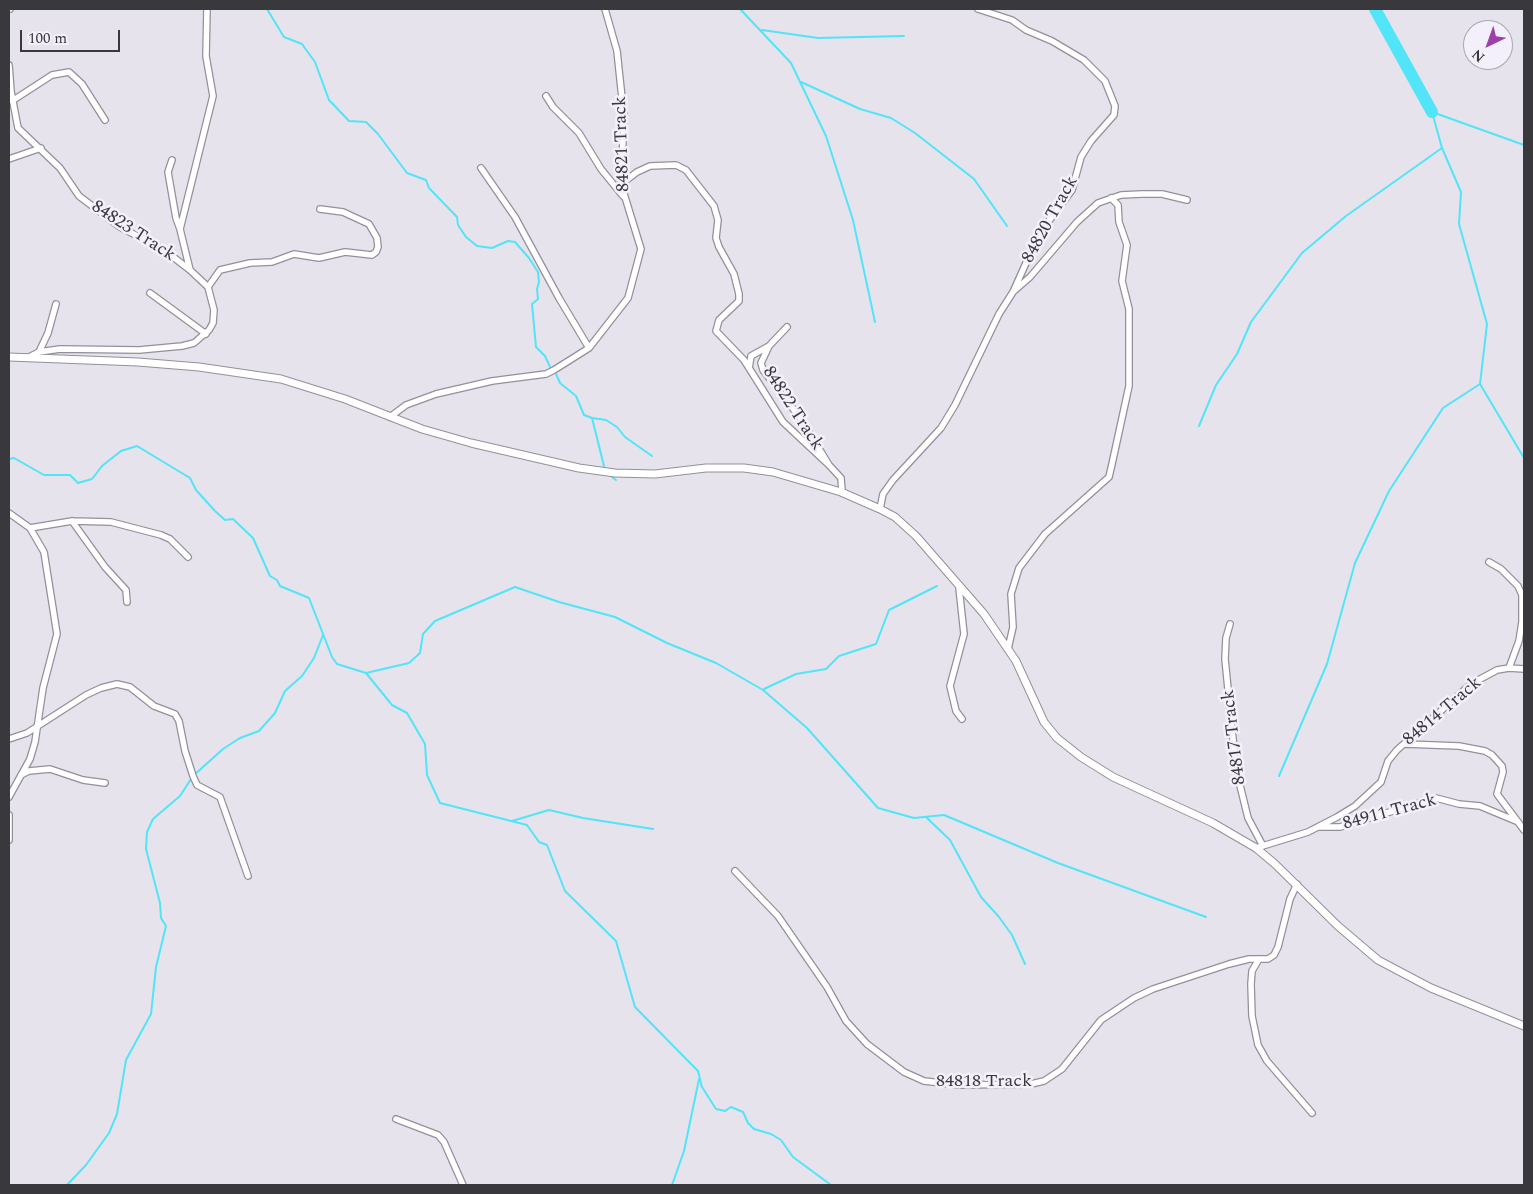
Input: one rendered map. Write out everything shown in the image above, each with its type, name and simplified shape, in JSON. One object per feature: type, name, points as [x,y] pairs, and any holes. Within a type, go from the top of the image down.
[{"type":"street","points":[[180,229],[213,96],[206,56],[207,9]]},
{"type":"street","name":"84821 Track","points":[[390,417],[406,405],[436,394],[492,381],[546,374],[582,354],[589,348],[628,298],[638,266],[640,249],[621,184],[624,117],[617,51],[606,9]]},
{"type":"street","name":"84820 Track","points":[[880,508],[883,494],[892,480],[945,421],[999,314],[1013,292],[1039,234],[1072,190],[1081,157],[1091,141],[1114,115],[1115,106],[1105,81],[1084,60],[1052,41],[1026,30],[1012,20],[978,9]]},
{"type":"street","name":"84823 Track","points":[[9,65],[12,101],[18,128],[60,168],[79,196],[120,227],[164,250],[208,287]]},
{"type":"street","points":[[12,101],[52,74],[69,72],[82,84],[105,120]]},
{"type":"street","points":[[546,96],[553,107],[579,133],[602,169],[623,196]]},
{"type":"street","points":[[9,159],[41,148]]},
{"type":"street","points":[[172,160],[168,172],[176,218],[190,270]]},
{"type":"street","points":[[621,184],[636,172],[650,166],[668,164],[686,170],[717,213],[716,238],[736,281],[739,301],[719,320],[716,331],[750,369],[782,422],[829,465]]},
{"type":"street","points":[[481,168],[515,217],[559,298],[589,348]]},
{"type":"street","points":[[1013,292],[1030,277],[1088,210],[1121,195],[1162,194],[1187,200]]},
{"type":"street","points":[[1008,649],[1013,627],[1011,594],[1019,568],[1045,534],[1109,477],[1112,464],[1129,386],[1129,308],[1122,281],[1127,245],[1119,222],[1118,205],[1111,198]]},
{"type":"street","points":[[30,357],[39,352],[60,349],[139,350],[164,348],[194,342],[206,334],[213,323],[214,310],[208,287],[220,270],[250,263],[272,262],[294,254],[319,258],[345,252],[372,255],[376,252],[378,247],[377,238],[369,224],[342,212],[320,209]]},
{"type":"street","points":[[150,293],[206,334]]},
{"type":"street","points":[[39,352],[48,333],[56,304]]},
{"type":"street","name":"84822 Track","points":[[787,327],[769,346],[760,363],[763,370],[797,412],[829,465],[841,478],[842,492]]},
{"type":"street","points":[[750,369],[751,356],[769,346]]},
{"type":"street","points":[[9,357],[71,358],[199,368],[281,379],[471,443],[578,468],[616,473],[655,474],[706,468],[744,468],[773,472],[842,492],[880,508],[895,517],[916,536],[959,588],[984,614],[1008,649],[1030,689],[1044,722],[1063,743],[1113,777],[1213,823],[1259,847],[1338,926],[1378,960],[1431,988],[1524,1026]]},
{"type":"street","points":[[9,513],[30,528],[44,552],[57,634],[43,688],[38,727],[30,759],[9,797]]},
{"type":"street","points":[[30,528],[72,521],[111,522],[161,535],[170,540],[188,557]]},
{"type":"street","points":[[72,521],[104,567],[126,590],[127,602]]},
{"type":"street","points":[[1489,562],[1502,569],[1518,586],[1522,595],[1522,622],[1519,641],[1509,668]]},
{"type":"street","points":[[959,588],[964,634],[950,686],[956,711],[962,719]]},
{"type":"street","name":"84817 Track","points":[[1230,624],[1226,638],[1225,659],[1236,769],[1248,818],[1259,847]]},
{"type":"street","name":"84814 Track","points":[[1319,827],[1355,806],[1381,782],[1388,761],[1446,704],[1471,684],[1483,676],[1509,668],[1524,669]]},
{"type":"street","points":[[9,739],[38,727],[86,695],[117,684],[130,686],[154,706],[174,714],[179,721],[184,752],[197,785],[220,797],[248,876]]},
{"type":"street","points":[[1405,744],[1459,746],[1485,751],[1492,755],[1502,766],[1503,772],[1497,794],[1524,830]]},
{"type":"street","points":[[19,776],[29,772],[50,769],[83,780],[105,782]]},
{"type":"street","name":"84911 Track","points":[[1319,827],[1340,827],[1436,798],[1459,804],[1480,806],[1516,821]]},
{"type":"street","points":[[9,815],[9,840]]},
{"type":"street","points":[[1259,847],[1319,827]]},
{"type":"street","name":"84818 Track","points":[[735,871],[778,916],[827,987],[846,1021],[868,1044],[904,1072],[924,1081],[941,1084],[1032,1084],[1044,1081],[1062,1069],[1101,1020],[1134,998],[1153,989],[1219,967],[1259,958],[1268,959],[1274,955],[1278,947],[1290,899],[1297,884]]},
{"type":"street","points":[[1259,958],[1252,971],[1251,984],[1252,1016],[1258,1045],[1267,1061],[1312,1114]]},
{"type":"street","points":[[396,1119],[438,1135],[444,1142],[463,1185]]},
{"type":"waterway","points":[[267,9],[284,37],[302,44],[315,62],[329,100],[349,121],[366,122],[378,134],[407,173],[426,180],[429,188],[457,217],[458,225],[466,237],[477,246],[492,248],[508,241],[515,242],[529,258],[538,272],[539,282],[537,289],[538,299],[532,304],[536,347],[545,356],[551,369]]},
{"type":"waterway","points":[[740,9],[791,63],[826,136],[853,220],[875,322]]},
{"type":"waterway","points":[[1375,9],[1432,112]]},
{"type":"waterway","points":[[762,30],[818,38],[904,36]]},
{"type":"waterway","points":[[801,82],[860,109],[891,118],[915,133],[974,179],[1007,226]]},
{"type":"waterway","points":[[1432,112],[1442,148],[1461,192],[1459,224],[1487,324],[1480,384],[1524,458]]},
{"type":"waterway","points":[[1432,112],[1524,145]]},
{"type":"waterway","points":[[1199,426],[1216,385],[1237,354],[1251,322],[1302,253],[1346,216],[1442,148]]},
{"type":"waterway","points":[[556,374],[560,383],[576,396],[584,415],[592,418],[604,466]]},
{"type":"waterway","points":[[1279,776],[1327,664],[1355,563],[1389,491],[1443,408],[1480,384]]},
{"type":"waterway","points":[[592,418],[606,420],[617,427],[625,437],[652,456]]},
{"type":"waterway","points":[[9,459],[14,458],[44,475],[70,475],[78,483],[92,479],[102,466],[121,451],[137,446],[190,478],[196,490],[215,511],[225,520],[233,519],[253,538],[270,576],[277,580],[280,586],[309,598],[332,657],[337,664],[366,673],[392,705],[407,713],[425,744],[427,775],[440,803],[527,825],[539,842],[547,845],[565,891],[616,941],[635,1007],[698,1071],[702,1087],[716,1109],[725,1111],[731,1107],[743,1112],[748,1123],[754,1129],[771,1134],[781,1140],[793,1157],[831,1185]]},
{"type":"waterway","points":[[612,477],[616,480]]},
{"type":"waterway","points":[[764,689],[796,674],[826,669],[839,656],[876,644],[889,610],[937,586]]},
{"type":"waterway","points":[[366,673],[409,663],[420,653],[423,634],[435,621],[515,587],[559,602],[615,617],[667,643],[716,663],[763,690],[807,728],[878,808],[914,818],[944,815],[1058,863],[1206,917]]},
{"type":"waterway","points":[[67,1185],[86,1165],[109,1133],[117,1114],[126,1060],[151,1014],[156,967],[166,926],[161,918],[160,903],[146,849],[147,832],[153,819],[180,796],[193,776],[223,749],[240,738],[259,731],[275,713],[285,691],[302,676],[314,658],[323,635]]},
{"type":"waterway","points":[[512,821],[549,810],[583,818],[653,829]]},
{"type":"waterway","points":[[927,818],[950,840],[981,897],[1012,935],[1025,964]]},
{"type":"waterway","points":[[672,1185],[684,1151],[699,1079]]}]
